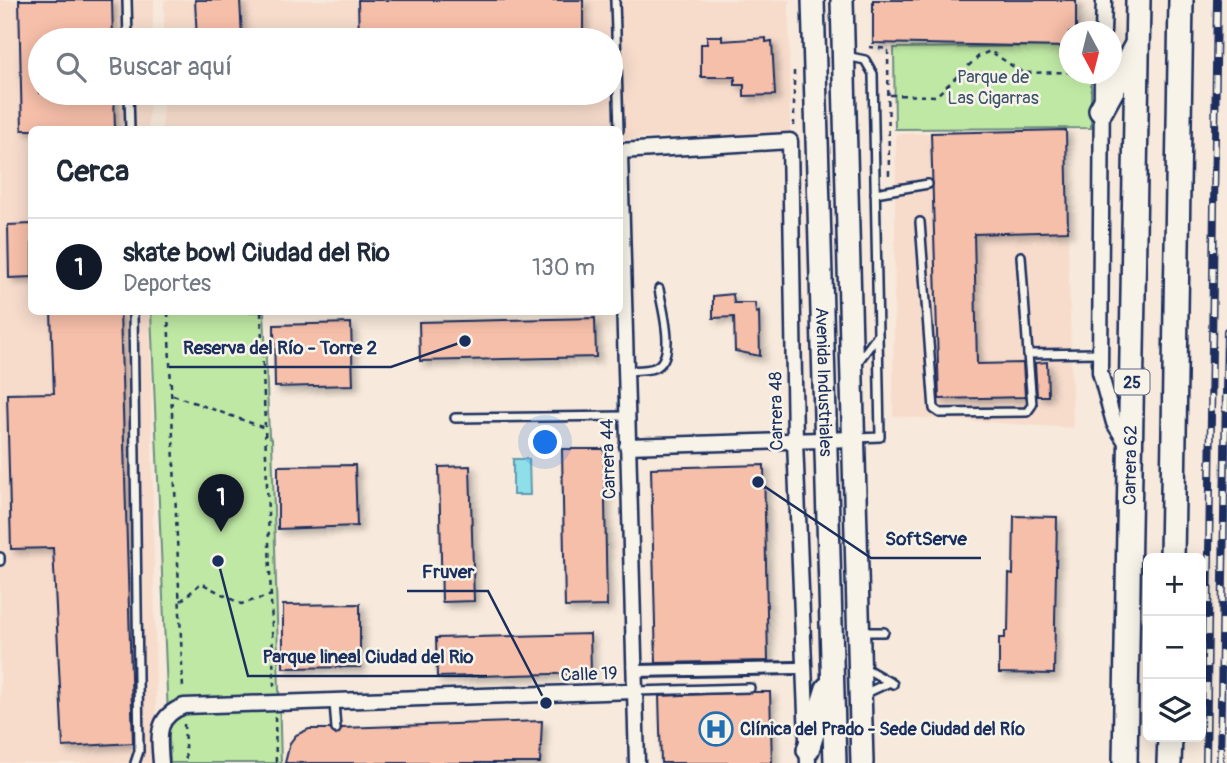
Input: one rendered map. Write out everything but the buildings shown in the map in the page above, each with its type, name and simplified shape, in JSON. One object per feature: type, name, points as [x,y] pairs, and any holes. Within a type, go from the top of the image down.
[{"type":"highway","name":"Carrera 62","points":[[1125,763],[1138,0]]},
{"type":"highway","name":"25","points":[[1172,553],[1181,0]]},
{"type":"highway","points":[[1101,110],[1137,46]]},
{"type":"highway","points":[[1169,763],[1170,742]]},
{"type":"main road","name":"Avenida Industriales","points":[[813,0],[835,763]]},
{"type":"main road","name":"Avenida Industriales","points":[[842,0],[862,763]]},
{"type":"main road","points":[[808,757],[833,669]]},
{"type":"street","points":[[1103,21],[1104,0]]},
{"type":"street","points":[[1102,84],[1099,353],[1104,392],[1114,423],[1130,450]]},
{"type":"street","name":"Carrera 48","points":[[623,153],[790,141],[795,441],[808,757]]},
{"type":"street","name":"Carrera 44","points":[[623,284],[637,763]]},
{"type":"street","points":[[627,446],[853,439]]},
{"type":"street","points":[[635,671],[797,667]]},
{"type":"street","name":"Calle 19","points":[[161,763],[161,725],[169,712],[184,706],[635,691]]},
{"type":"lane","points":[[127,0],[128,28]]},
{"type":"lane","points":[[615,0],[616,28]]},
{"type":"lane","points":[[843,55],[864,60],[873,74],[880,437],[853,439]]},
{"type":"lane","points":[[129,105],[130,126]]},
{"type":"lane","points":[[618,105],[619,126]]},
{"type":"lane","points":[[875,193],[928,184]]},
{"type":"lane","points":[[920,222],[934,409],[940,413],[1027,412],[1032,405],[1021,256]]},
{"type":"lane","points":[[625,371],[655,368],[663,360],[669,345],[659,289]]},
{"type":"lane","points":[[133,315],[139,751],[135,763]]},
{"type":"lane","points":[[851,372],[878,335]]},
{"type":"lane","points":[[1028,354],[1099,353]]},
{"type":"lane","points":[[455,418],[626,416]]},
{"type":"lane","points":[[858,632],[884,632]]},
{"type":"lane","points":[[859,665],[891,683],[860,696]]},
{"type":"lane","points":[[635,691],[750,688]]},
{"type":"lane","points":[[334,702],[336,729]]},
{"type":"path","points":[[888,94],[936,96],[979,56],[990,51],[1023,73],[1059,72]]},
{"type":"path","points":[[168,315],[186,763]]},
{"type":"path","points":[[261,315],[272,594],[275,763]]},
{"type":"path","points":[[172,395],[265,428]]},
{"type":"path","points":[[180,602],[201,583],[241,604],[272,594]]},
{"type":"shaded area","points":[[0,0],[154,0],[153,28],[28,28],[28,105],[149,105],[148,126],[28,126],[28,315],[150,315],[157,763],[0,763]]},
{"type":"shaded area","points":[[164,0],[789,0],[790,133],[623,139],[623,126],[162,126],[163,105],[623,105],[623,28],[164,28]]},
{"type":"shaded area","points":[[1065,129],[1073,428],[893,416],[896,134]]},
{"type":"green space","name":"Parque de Las Cigarras","points":[[1059,46],[1059,84],[1091,84],[1091,128],[895,129],[894,48]]},
{"type":"green space","points":[[151,315],[264,315],[269,436],[272,439],[281,763],[170,763]]},
{"type":"water","points":[[513,459],[529,459],[530,495],[513,495]]},
{"type":"railway","points":[[1206,763],[1217,0]]},
{"type":"railway","points":[[1220,763],[1227,331]]},
{"type":"place","name":"Reserva del Río - Torre 2","points":[[465,341]]},
{"type":"place","name":"SoftServe","points":[[758,482]]},
{"type":"place","name":"skate bowl Ciudad del Rio","points":[[221,532]]},
{"type":"place","name":"Parque lineal Ciudad del Rio","points":[[218,561]]},
{"type":"place","name":"Fruver","points":[[546,703]]},
{"type":"place","name":"Clínica del Prado - Sede Ciudad del Río","points":[[716,729]]}]
